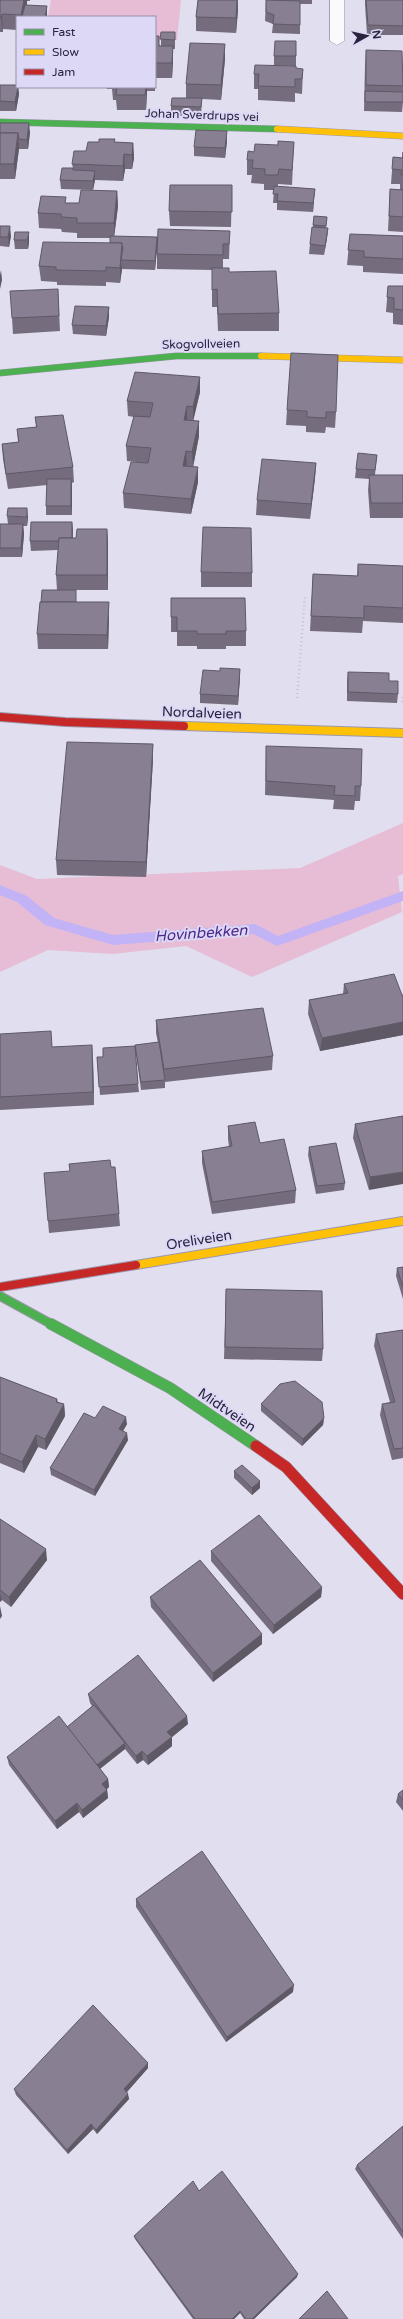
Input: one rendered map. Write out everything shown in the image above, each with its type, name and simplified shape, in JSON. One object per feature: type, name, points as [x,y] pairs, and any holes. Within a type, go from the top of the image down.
[{"type":"street","name":"Johan Sverdrups vei","points":[[0,122],[230,127],[403,136]]},
{"type":"street","name":"Skogvollveien","points":[[0,374],[176,356],[302,356],[403,360]]},
{"type":"street","name":"Nordalveien","points":[[0,717],[65,722],[403,733]]},
{"type":"street","name":"Oreliveien","points":[[0,1287],[403,1221]]},
{"type":"street","name":"Midtveien","points":[[0,1296],[170,1388],[286,1467],[403,1594]]},
{"type":"lane","points":[[337,0],[337,41]]},
{"type":"path","points":[[296,704],[305,595]]},
{"type":"shaded area","points":[[51,0],[181,0],[177,40],[156,40],[156,16],[48,16]]},
{"type":"shaded area","points":[[403,823],[403,874],[398,876],[402,912],[252,977],[186,946],[113,954],[48,950],[0,972],[0,865],[37,879],[300,868]]},
{"type":"building","points":[[0,0],[24,0],[21,15],[2,14],[0,17]]},
{"type":"building","points":[[198,0],[237,0],[236,18],[196,17]]},
{"type":"building","points":[[266,0],[300,1],[300,25],[273,24],[274,15],[266,12]]},
{"type":"building","points":[[366,0],[403,0],[403,26],[368,25]]},
{"type":"building","points":[[25,5],[47,6],[45,16],[22,16]]},
{"type":"building","points":[[161,32],[175,32],[175,40],[160,39]]},
{"type":"building","points":[[156,36],[159,36],[159,46],[173,46],[172,63],[156,63]]},
{"type":"building","points":[[275,41],[296,41],[296,56],[274,56]]},
{"type":"building","points":[[190,43],[225,44],[221,85],[186,84]]},
{"type":"building","points":[[366,50],[402,51],[403,86],[366,85]]},
{"type":"building","points":[[255,65],[296,66],[296,68],[303,69],[302,79],[295,79],[295,87],[258,86],[259,74],[254,74]]},
{"type":"building","points":[[0,85],[16,85],[16,88],[18,88],[15,102],[0,101]]},
{"type":"building","points":[[117,88],[146,88],[145,95],[116,95]]},
{"type":"building","points":[[365,91],[403,92],[403,102],[365,102]]},
{"type":"building","points":[[172,98],[202,98],[201,107],[171,106]]},
{"type":"building","points":[[0,123],[29,123],[27,140],[19,139],[18,133],[0,133]]},
{"type":"building","points":[[196,130],[227,131],[225,148],[194,147]]},
{"type":"building","points":[[0,133],[18,133],[14,164],[0,164]]},
{"type":"building","points":[[99,139],[115,139],[114,142],[133,143],[132,155],[124,154],[123,166],[72,164],[74,151],[86,151],[88,142],[99,142]]},
{"type":"building","points":[[278,141],[294,142],[292,170],[279,169],[278,175],[265,175],[265,169],[252,168],[253,160],[247,160],[248,151],[254,152],[255,144],[278,145]]},
{"type":"building","points":[[393,157],[403,158],[403,175],[401,175],[402,170],[392,169]]},
{"type":"building","points":[[62,168],[95,171],[93,181],[60,180]]},
{"type":"building","points":[[170,185],[232,185],[232,212],[169,211]]},
{"type":"building","points":[[274,186],[315,189],[313,203],[277,201],[278,194],[273,194]]},
{"type":"building","points":[[390,189],[403,190],[403,217],[389,216]]},
{"type":"building","points":[[81,190],[117,191],[114,223],[77,223],[77,218],[61,217],[61,214],[38,213],[41,196],[66,197],[65,203],[79,203]]},
{"type":"building","points":[[314,216],[327,217],[326,226],[313,225]]},
{"type":"building","points":[[0,226],[10,226],[8,237],[0,237]]},
{"type":"building","points":[[312,227],[328,228],[325,246],[310,244]]},
{"type":"building","points":[[158,229],[230,231],[229,244],[223,244],[223,255],[157,254]]},
{"type":"building","points":[[15,232],[29,232],[27,240],[14,240]]},
{"type":"building","points":[[350,234],[403,236],[403,259],[364,257],[364,251],[348,250]]},
{"type":"building","points":[[110,236],[157,237],[155,261],[121,260],[123,247],[122,243],[110,243]]},
{"type":"building","points":[[43,242],[122,243],[120,268],[106,267],[106,271],[56,270],[56,267],[39,266]]},
{"type":"building","points":[[212,268],[229,268],[229,272],[276,271],[279,313],[218,314],[217,289],[212,290]]},
{"type":"building","points":[[388,286],[403,286],[403,310],[394,309],[394,298],[387,297]]},
{"type":"building","points":[[58,289],[59,316],[12,318],[10,291]]},
{"type":"building","points":[[75,306],[109,307],[106,326],[72,325]]},
{"type":"building","points":[[291,353],[338,355],[336,412],[326,412],[326,418],[307,417],[307,411],[287,410]]},
{"type":"building","points":[[135,372],[200,377],[193,407],[187,406],[184,420],[199,421],[192,452],[186,451],[183,466],[198,467],[191,499],[123,493],[131,462],[148,463],[151,448],[126,446],[134,416],[150,417],[153,403],[127,401]]},
{"type":"building","points":[[63,415],[73,467],[6,474],[2,444],[19,442],[17,429],[37,427],[35,417]]},
{"type":"building","points":[[358,453],[377,455],[375,470],[356,469]]},
{"type":"building","points":[[262,459],[316,463],[311,504],[257,500]]},
{"type":"building","points":[[369,475],[403,475],[403,503],[371,503]]},
{"type":"building","points":[[47,479],[71,479],[71,506],[46,506]]},
{"type":"building","points":[[8,508],[27,508],[27,517],[7,516]]},
{"type":"building","points":[[31,522],[72,522],[72,538],[59,538],[59,541],[30,541]]},
{"type":"building","points":[[0,524],[23,524],[21,548],[0,548]]},
{"type":"building","points":[[203,527],[251,528],[252,573],[201,572]]},
{"type":"building","points":[[77,529],[107,529],[107,575],[56,575],[59,538],[76,538]]},
{"type":"building","points":[[358,564],[403,566],[403,608],[364,606],[364,618],[311,616],[313,574],[358,576]]},
{"type":"building","points":[[42,590],[76,590],[76,602],[41,602]]},
{"type":"building","points":[[171,598],[245,598],[246,631],[226,631],[226,634],[197,634],[197,631],[177,631],[177,617],[171,617]]},
{"type":"building","points":[[40,602],[109,602],[107,635],[37,634]]},
{"type":"building","points":[[220,668],[240,669],[238,696],[200,694],[203,670],[220,671]]},
{"type":"building","points":[[348,672],[389,673],[389,681],[398,681],[398,694],[348,692]]},
{"type":"building","points":[[67,742],[153,744],[146,862],[56,860]]},
{"type":"building","points":[[266,746],[362,749],[361,786],[355,786],[355,796],[334,795],[335,786],[266,781]]},
{"type":"building","points":[[394,974],[403,995],[403,1022],[322,1038],[309,1000],[348,993],[344,984]]},
{"type":"building","points":[[263,1008],[273,1056],[164,1069],[156,1020]]},
{"type":"building","points":[[51,1031],[52,1047],[92,1045],[93,1092],[0,1097],[0,1034]]},
{"type":"building","points":[[159,1042],[165,1080],[141,1082],[135,1045]]},
{"type":"building","points":[[135,1046],[138,1084],[99,1087],[97,1057],[103,1057],[103,1048]]},
{"type":"building","points":[[403,1116],[403,1172],[370,1177],[355,1124]]},
{"type":"building","points":[[255,1122],[260,1143],[284,1139],[296,1190],[212,1202],[202,1151],[232,1146],[228,1126]]},
{"type":"building","points":[[336,1143],[345,1183],[317,1186],[309,1147]]},
{"type":"building","points":[[110,1160],[111,1167],[115,1167],[119,1214],[48,1221],[44,1173],[70,1171],[69,1164]]},
{"type":"building","points":[[403,1267],[403,1287],[397,1268]]},
{"type":"building","points":[[226,1289],[322,1291],[323,1349],[225,1347]]},
{"type":"building","points":[[403,1330],[403,1448],[394,1449],[382,1404],[395,1402],[376,1334]]},
{"type":"building","points":[[0,1377],[57,1399],[56,1402],[64,1404],[45,1439],[36,1435],[22,1462],[0,1453]]},
{"type":"building","points":[[295,1381],[322,1402],[324,1418],[303,1439],[261,1404],[280,1384]]},
{"type":"building","points":[[103,1406],[126,1417],[119,1429],[127,1433],[94,1490],[50,1468],[84,1413],[95,1418]]},
{"type":"building","points":[[242,1465],[260,1481],[252,1488],[234,1471]]},
{"type":"building","points":[[259,1515],[322,1587],[274,1625],[211,1551]]},
{"type":"building","points":[[0,1519],[46,1549],[9,1597],[0,1590]]},
{"type":"building","points":[[200,1560],[262,1634],[213,1673],[150,1597]]},
{"type":"building","points":[[138,1655],[187,1716],[167,1732],[172,1737],[147,1756],[142,1751],[136,1756],[88,1694]]},
{"type":"building","points":[[94,1705],[125,1743],[97,1765],[67,1727]]},
{"type":"building","points":[[59,1716],[108,1779],[102,1784],[107,1790],[82,1810],[77,1803],[55,1821],[7,1757]]},
{"type":"building","points":[[403,1790],[403,1800],[398,1794]]},
{"type":"building","points":[[202,1851],[294,1985],[227,2037],[136,1899]]},
{"type":"building","points":[[93,2005],[148,2063],[124,2089],[128,2094],[96,2130],[91,2124],[67,2150],[14,2089]]},
{"type":"building","points":[[403,2126],[403,2232],[357,2165]]},
{"type":"building","points":[[222,2171],[298,2274],[252,2319],[246,2319],[240,2311],[232,2319],[195,2319],[134,2236],[193,2181],[199,2191]]},
{"type":"building","points":[[327,2291],[348,2319],[299,2319]]},
{"type":"waterway","name":"Hovinbekken","points":[[0,890],[22,899],[50,922],[113,940],[255,929],[277,941],[403,896]]},
{"type":"traffic: fast","points":[[0,122],[277,129]]},
{"type":"traffic: fast","points":[[0,373],[176,356],[261,356]]},
{"type":"traffic: fast","points":[[0,1296],[170,1388],[256,1446]]},
{"type":"traffic: slow","points":[[277,129],[403,136]]},
{"type":"traffic: slow","points":[[261,356],[403,360]]},
{"type":"traffic: slow","points":[[184,726],[403,733]]},
{"type":"traffic: slow","points":[[136,1265],[403,1221]]},
{"type":"traffic: jam","points":[[0,717],[65,722],[184,726]]},
{"type":"traffic: jam","points":[[0,1287],[136,1265]]},
{"type":"traffic: jam","points":[[256,1446],[286,1467],[403,1594]]}]
